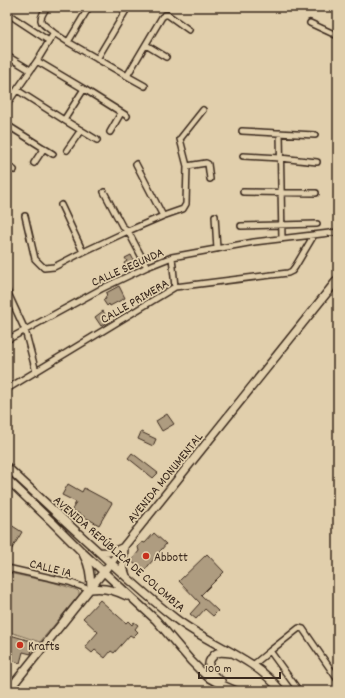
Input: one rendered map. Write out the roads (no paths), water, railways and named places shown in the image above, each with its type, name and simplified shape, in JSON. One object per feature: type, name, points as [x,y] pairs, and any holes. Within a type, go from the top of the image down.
[{"type":"main road","name":"AVENIDA MONUMENTAL","points":[[8,691],[338,279]]},
{"type":"main road","name":"AVENIDA REPÚBLICA DE COLOMBIA","points":[[7,467],[164,610],[184,625],[253,665],[281,691]]},
{"type":"main road","name":"AVENIDA REPÚBLICA DE COLOMBIA","points":[[7,479],[81,551],[156,620],[200,670],[210,678],[233,690]]},
{"type":"main road","points":[[99,552],[108,553],[124,547],[123,568],[126,576]]},
{"type":"main road","points":[[81,551],[90,569],[90,589],[99,587],[123,594],[132,599]]},
{"type":"main road","points":[[233,690],[216,677],[211,671],[209,661],[217,653],[223,652],[238,655]]},
{"type":"street","points":[[47,7],[40,16],[40,20],[54,33],[145,86]]},
{"type":"street","points":[[68,42],[89,7]]},
{"type":"street","points":[[97,59],[128,7]]},
{"type":"street","points":[[8,14],[49,41]]},
{"type":"street","points":[[127,76],[164,15],[168,15],[189,30]]},
{"type":"street","points":[[310,23],[338,36]]},
{"type":"street","points":[[8,101],[37,61],[54,33]]},
{"type":"street","points":[[146,45],[166,57]]},
{"type":"street","points":[[7,56],[30,70]]},
{"type":"street","points":[[37,61],[127,116]]},
{"type":"street","points":[[64,120],[84,89]]},
{"type":"street","points":[[17,90],[97,140]]},
{"type":"street","points":[[24,216],[35,259],[44,268],[54,267],[128,231],[183,209],[186,204],[187,166],[180,139],[203,110]]},
{"type":"street","points":[[110,132],[121,113]]},
{"type":"street","points":[[7,124],[53,154]]},
{"type":"street","points":[[67,150],[81,130]]},
{"type":"street","points":[[242,131],[315,135]]},
{"type":"street","points":[[280,133],[282,239]]},
{"type":"street","points":[[34,163],[44,148]]},
{"type":"street","points":[[243,156],[317,162]]},
{"type":"street","points":[[136,164],[163,216]]},
{"type":"street","points":[[187,166],[208,164],[210,179]]},
{"type":"street","points":[[7,166],[14,170]]},
{"type":"street","points":[[104,192],[122,226],[128,231],[147,267]]},
{"type":"street","points":[[243,192],[316,193]]},
{"type":"street","points":[[61,204],[83,252]]},
{"type":"street","points":[[215,216],[217,249]]},
{"type":"street","points":[[241,226],[317,224]]},
{"type":"street","name":"CALLE SEGUNDA","points":[[7,340],[101,289],[172,257],[254,242],[338,232]]},
{"type":"street","name":"CALLE PRIMERA","points":[[7,390],[175,288],[288,273],[296,267],[314,235]]},
{"type":"street","points":[[172,257],[175,288]]},
{"type":"street","points":[[7,291],[25,330],[36,372]]},
{"type":"street","name":"CALLE 1A","points":[[7,568],[69,582],[90,589]]},
{"type":"street","points":[[253,665],[299,628],[303,629],[338,680]]},
{"type":"street","points":[[270,651],[300,691]]},
{"type":"place","name":"Abbott","points":[[146,556]]},
{"type":"place","name":"Krafts","points":[[20,645]]}]
